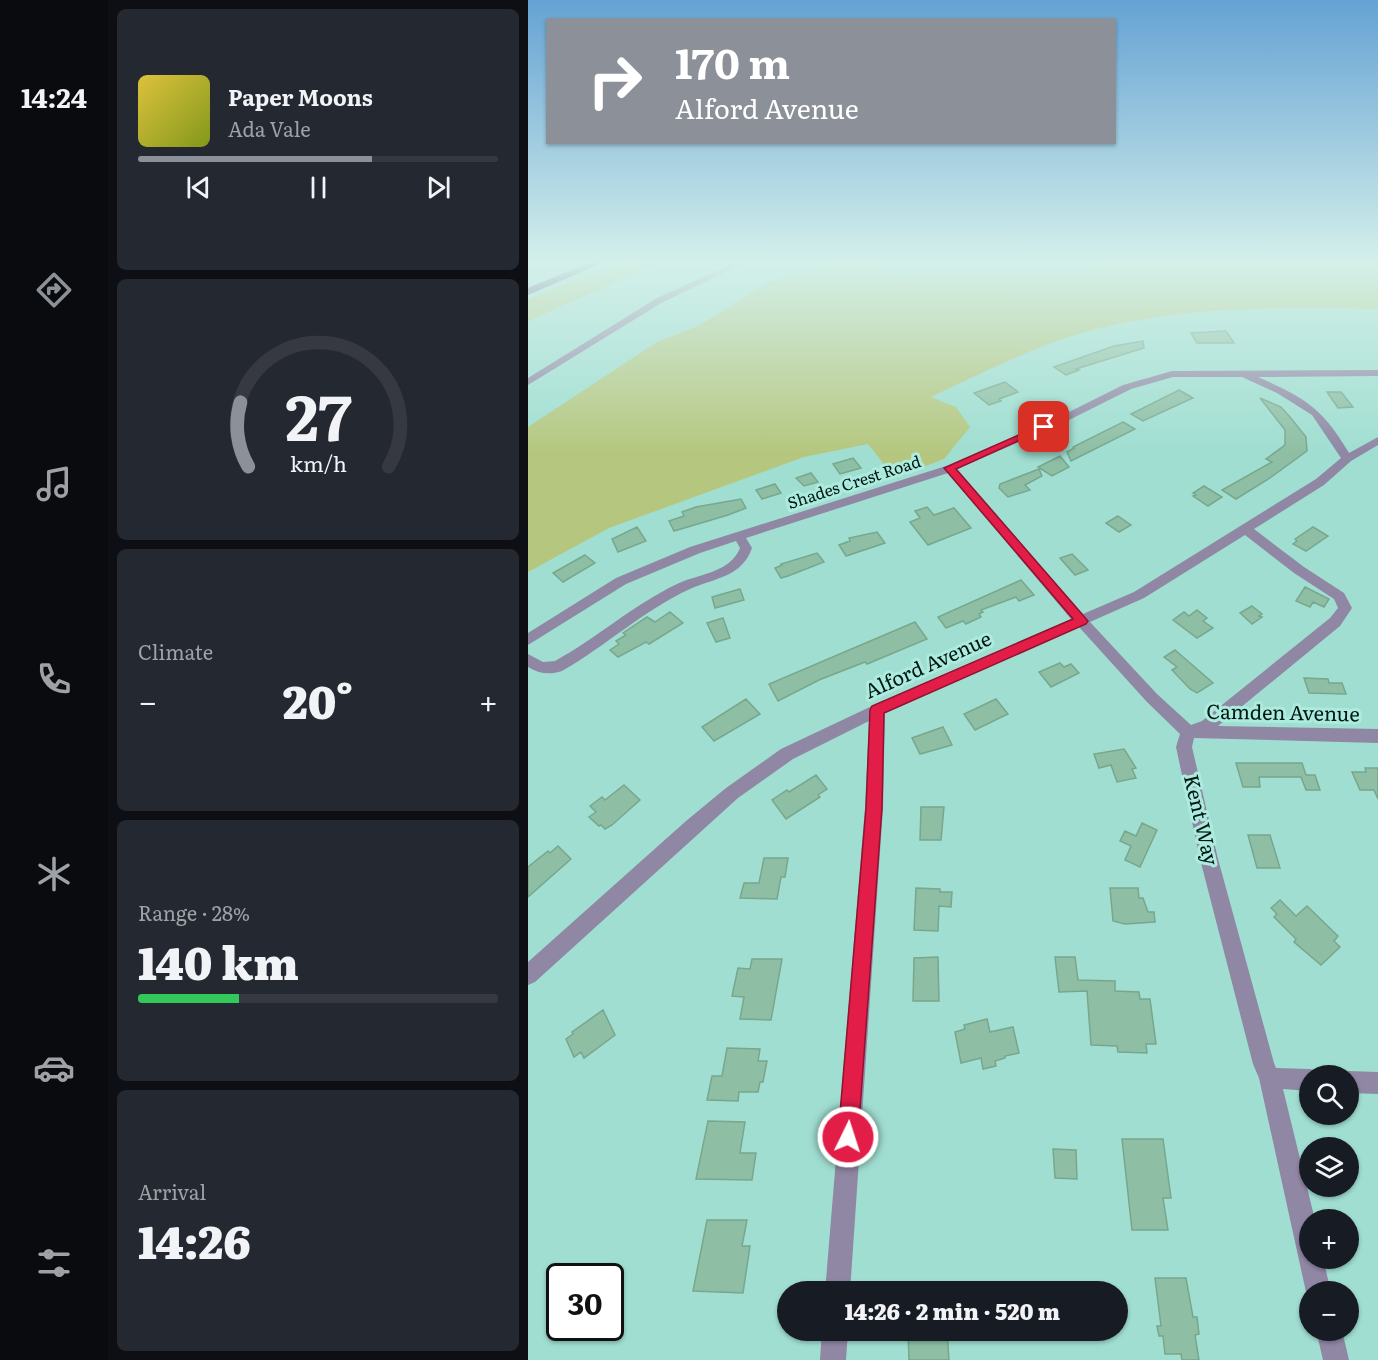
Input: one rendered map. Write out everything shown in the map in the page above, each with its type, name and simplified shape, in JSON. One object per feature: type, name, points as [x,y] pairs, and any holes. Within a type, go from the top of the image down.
[{"type":"street","points":[[528,382],[621,324]]},
{"type":"street","points":[[1239,372],[1298,398],[1314,408],[1327,424],[1347,459]]},
{"type":"street","name":"Shades Crest Road","points":[[528,640],[621,581],[695,550],[950,468],[1147,380],[1172,374],[1378,373]]},
{"type":"street","name":"Alford Avenue","points":[[528,975],[692,827],[760,771],[815,739],[877,710],[1139,595],[1320,482],[1347,459],[1378,440]]},
{"type":"street","points":[[950,468],[1081,621],[1152,698],[1188,732],[1207,726],[1335,622],[1345,608],[1339,596],[1299,570],[1246,529]]},
{"type":"street","points":[[528,660],[541,668],[557,667],[672,593],[726,570],[744,556],[746,548],[739,536]]},
{"type":"street","points":[[838,1281],[874,808],[877,710]]},
{"type":"street","name":"Camden Avenue","points":[[1188,732],[1378,736]]},
{"type":"street","name":"Kent Way","points":[[1188,732],[1184,747],[1209,860],[1264,1064],[1270,1078],[1300,1209]]},
{"type":"street","points":[[1270,1078],[1299,1079]]},
{"type":"street","points":[[1359,1082],[1378,1083]]},
{"type":"street","points":[[833,1360],[834,1341]]},
{"type":"street","points":[[1332,1341],[1336,1360]]},
{"type":"green space","points":[[1115,324],[1053,342],[931,397],[956,407],[970,427],[944,459],[895,478],[868,444],[804,457],[609,528],[528,572],[528,427],[657,342],[700,325]]},
{"type":"building","points":[[1226,331],[1234,343],[1197,343],[1191,333]]},
{"type":"building","points":[[1143,341],[1144,348],[1076,369],[1079,370],[1066,375],[1054,367],[1114,346]]},
{"type":"building","points":[[1005,382],[1018,392],[999,399],[1001,401],[989,405],[974,393]]},
{"type":"building","points":[[1179,390],[1193,398],[1143,421],[1131,414]]},
{"type":"building","points":[[1327,392],[1341,392],[1353,407],[1338,408]]},
{"type":"building","points":[[1260,398],[1281,407],[1290,417],[1306,437],[1307,451],[1236,499],[1222,490],[1272,462],[1266,459],[1285,445],[1285,430]]},
{"type":"building","points":[[1123,422],[1135,429],[1071,461],[1067,452],[1073,447]]},
{"type":"building","points":[[1060,456],[1069,467],[1052,476],[1038,467]]},
{"type":"building","points":[[853,458],[861,468],[840,474],[833,464]]},
{"type":"building","points":[[1039,469],[1042,476],[1025,485],[1030,490],[1008,497],[999,488],[1000,484]]},
{"type":"building","points":[[811,473],[818,482],[804,486],[796,478]]},
{"type":"building","points":[[775,484],[781,493],[762,499],[756,490]]},
{"type":"building","points":[[1204,486],[1222,497],[1208,506],[1193,496],[1196,495],[1193,493]]},
{"type":"building","points":[[741,499],[746,508],[728,515],[674,531],[669,521],[684,516],[682,512],[696,507]]},
{"type":"building","points":[[927,507],[934,515],[954,508],[971,528],[928,545],[910,522],[920,518],[915,511]]},
{"type":"building","points":[[1118,516],[1131,525],[1119,532],[1106,523]]},
{"type":"building","points":[[637,527],[646,541],[618,552],[612,539]]},
{"type":"building","points":[[1313,527],[1328,536],[1306,551],[1293,544],[1297,541],[1295,539]]},
{"type":"building","points":[[877,532],[885,543],[846,556],[839,545],[850,541],[849,538]]},
{"type":"building","points":[[817,553],[824,562],[788,576],[781,578],[775,568],[781,564]]},
{"type":"building","points":[[1072,554],[1088,570],[1075,575],[1060,558]]},
{"type":"building","points":[[585,555],[595,563],[563,582],[553,573]]},
{"type":"building","points":[[1021,580],[1034,595],[1019,601],[1016,597],[981,610],[983,612],[979,614],[981,617],[966,624],[963,621],[946,628],[938,617]]},
{"type":"building","points":[[1305,587],[1329,599],[1324,607],[1313,602],[1310,607],[1296,601]]},
{"type":"building","points":[[740,589],[744,600],[715,608],[712,597]]},
{"type":"building","points":[[1252,606],[1262,614],[1259,616],[1262,617],[1252,624],[1240,613]]},
{"type":"building","points":[[1197,610],[1207,618],[1203,621],[1213,628],[1197,638],[1173,620],[1184,612],[1189,616]]},
{"type":"building","points":[[670,612],[683,623],[649,644],[646,642],[618,657],[610,650],[619,644],[616,641],[626,635],[623,633],[647,617],[655,622]]},
{"type":"building","points":[[723,618],[730,638],[716,642],[707,623]]},
{"type":"building","points":[[915,622],[927,639],[867,664],[865,662],[819,680],[778,701],[769,684]]},
{"type":"building","points":[[1175,650],[1213,683],[1197,693],[1190,689],[1172,670],[1177,667],[1164,657]]},
{"type":"building","points":[[1060,663],[1064,667],[1071,664],[1079,673],[1051,687],[1039,672]]},
{"type":"building","points":[[1304,678],[1328,679],[1329,683],[1342,683],[1346,694],[1309,693]]},
{"type":"building","points":[[746,699],[760,714],[714,741],[702,727]]},
{"type":"building","points":[[996,699],[1008,714],[975,730],[964,714]]},
{"type":"building","points":[[943,727],[952,745],[920,754],[912,738]]},
{"type":"building","points":[[1124,749],[1136,768],[1132,769],[1136,778],[1117,782],[1111,765],[1099,768],[1094,754]]},
{"type":"building","points":[[1236,763],[1302,763],[1306,775],[1315,775],[1320,790],[1306,790],[1301,777],[1259,777],[1260,787],[1243,787]]},
{"type":"building","points":[[1365,768],[1378,768],[1378,799],[1374,790],[1360,790],[1352,772],[1366,772]]},
{"type":"building","points":[[816,775],[827,789],[818,795],[820,797],[786,819],[772,800]]},
{"type":"building","points":[[624,785],[640,800],[612,825],[605,829],[599,826],[589,817],[596,812],[590,806],[602,797],[605,800]]},
{"type":"building","points":[[921,807],[944,807],[941,840],[920,840]]},
{"type":"building","points":[[1142,823],[1157,830],[1140,867],[1125,860],[1131,846],[1120,841],[1125,831],[1136,836]]},
{"type":"building","points":[[1248,835],[1270,835],[1280,868],[1257,868]]},
{"type":"building","points":[[558,846],[571,859],[528,897],[528,867]]},
{"type":"building","points":[[764,858],[788,858],[785,877],[781,877],[777,899],[740,898],[744,883],[759,883]]},
{"type":"building","points":[[916,888],[952,892],[951,907],[939,906],[938,931],[914,930]]},
{"type":"building","points":[[1110,888],[1138,888],[1139,898],[1143,898],[1148,912],[1154,912],[1155,922],[1125,924],[1113,921]]},
{"type":"building","points":[[1280,900],[1296,916],[1307,906],[1338,936],[1334,941],[1340,947],[1321,965],[1294,942],[1296,939],[1274,917],[1277,914],[1271,908]]},
{"type":"building","points":[[938,957],[939,1001],[913,1001],[914,958]]},
{"type":"building","points":[[1055,957],[1075,957],[1078,980],[1115,981],[1115,991],[1139,992],[1140,999],[1150,999],[1156,1044],[1146,1044],[1147,1053],[1118,1052],[1117,1046],[1091,1045],[1087,991],[1059,992]]},
{"type":"building","points":[[752,959],[782,959],[771,1020],[740,1019],[744,997],[732,996],[738,968],[750,969]]},
{"type":"building","points":[[603,1010],[615,1035],[584,1058],[581,1052],[574,1057],[566,1039],[573,1034],[572,1032]]},
{"type":"building","points":[[987,1019],[990,1032],[1013,1027],[1019,1053],[1005,1056],[995,1061],[996,1066],[983,1069],[981,1058],[961,1063],[955,1032],[965,1029],[964,1025]]},
{"type":"building","points":[[727,1048],[760,1049],[758,1061],[767,1061],[763,1082],[760,1082],[758,1092],[739,1092],[738,1101],[707,1100],[712,1076],[722,1076]]},
{"type":"building","points":[[708,1121],[745,1122],[740,1153],[756,1153],[752,1180],[696,1179]]},
{"type":"building","points":[[1122,1139],[1163,1139],[1171,1198],[1163,1198],[1168,1230],[1132,1230]]},
{"type":"building","points":[[1053,1149],[1076,1150],[1077,1179],[1055,1178]]},
{"type":"building","points":[[707,1220],[747,1220],[742,1246],[750,1246],[743,1293],[693,1291]]},
{"type":"building","points":[[1155,1278],[1186,1278],[1193,1317],[1197,1317],[1199,1334],[1195,1335],[1199,1360],[1182,1360],[1181,1354],[1165,1354],[1163,1336],[1159,1336],[1157,1326],[1161,1326]]},
{"type":"building","points":[[908,1341],[948,1341],[949,1360],[909,1360]]},
{"type":"route","points":[[848,1137],[874,808],[877,710],[1081,621],[950,468],[1044,427]]}]
